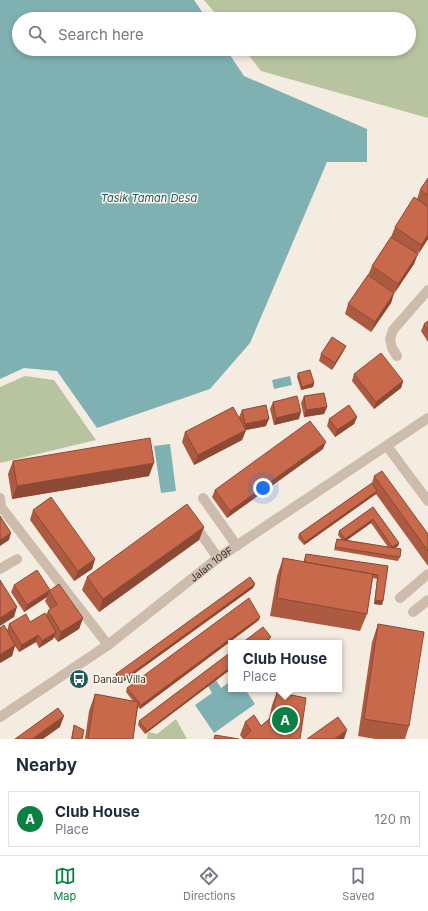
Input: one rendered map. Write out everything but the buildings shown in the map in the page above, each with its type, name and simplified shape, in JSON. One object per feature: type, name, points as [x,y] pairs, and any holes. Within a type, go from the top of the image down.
[{"type":"street","points":[[397,356],[392,348],[390,339],[393,330],[428,290]]},
{"type":"street","name":"Jalan 109F","points":[[0,717],[108,645],[218,558],[428,418]]},
{"type":"street","points":[[387,446],[428,500]]},
{"type":"street","points":[[0,498],[1,507],[108,645]]},
{"type":"street","points":[[202,498],[237,546]]},
{"type":"street","points":[[188,516],[218,558]]},
{"type":"street","points":[[0,569],[17,559]]},
{"type":"street","points":[[400,598],[428,574]]},
{"type":"street","points":[[413,612],[428,600]]},
{"type":"green space","points":[[204,0],[428,0],[428,118],[261,71],[249,56],[416,56],[416,12],[214,12]]},
{"type":"green space","points":[[25,376],[54,380],[96,440],[0,463],[0,387]]},
{"type":"green space","points":[[176,719],[187,739],[147,739],[148,732],[157,734]]},
{"type":"water","name":"Tasik Taman Desa","points":[[0,0],[194,0],[202,12],[12,12],[12,56],[231,56],[244,76],[367,129],[367,162],[327,162],[250,343],[210,389],[97,428],[57,371],[24,368],[0,379]]},
{"type":"water","points":[[290,376],[292,385],[274,389],[272,380]]},
{"type":"water","points":[[170,444],[176,491],[161,493],[154,446]]},
{"type":"water","points":[[216,680],[221,688],[228,683],[228,692],[247,692],[255,704],[214,733],[195,705],[212,693],[208,686]]},
{"type":"place","name":"Danau Villa","points":[[79,679]]},
{"type":"place","name":"Club House","points":[[285,720]]}]
